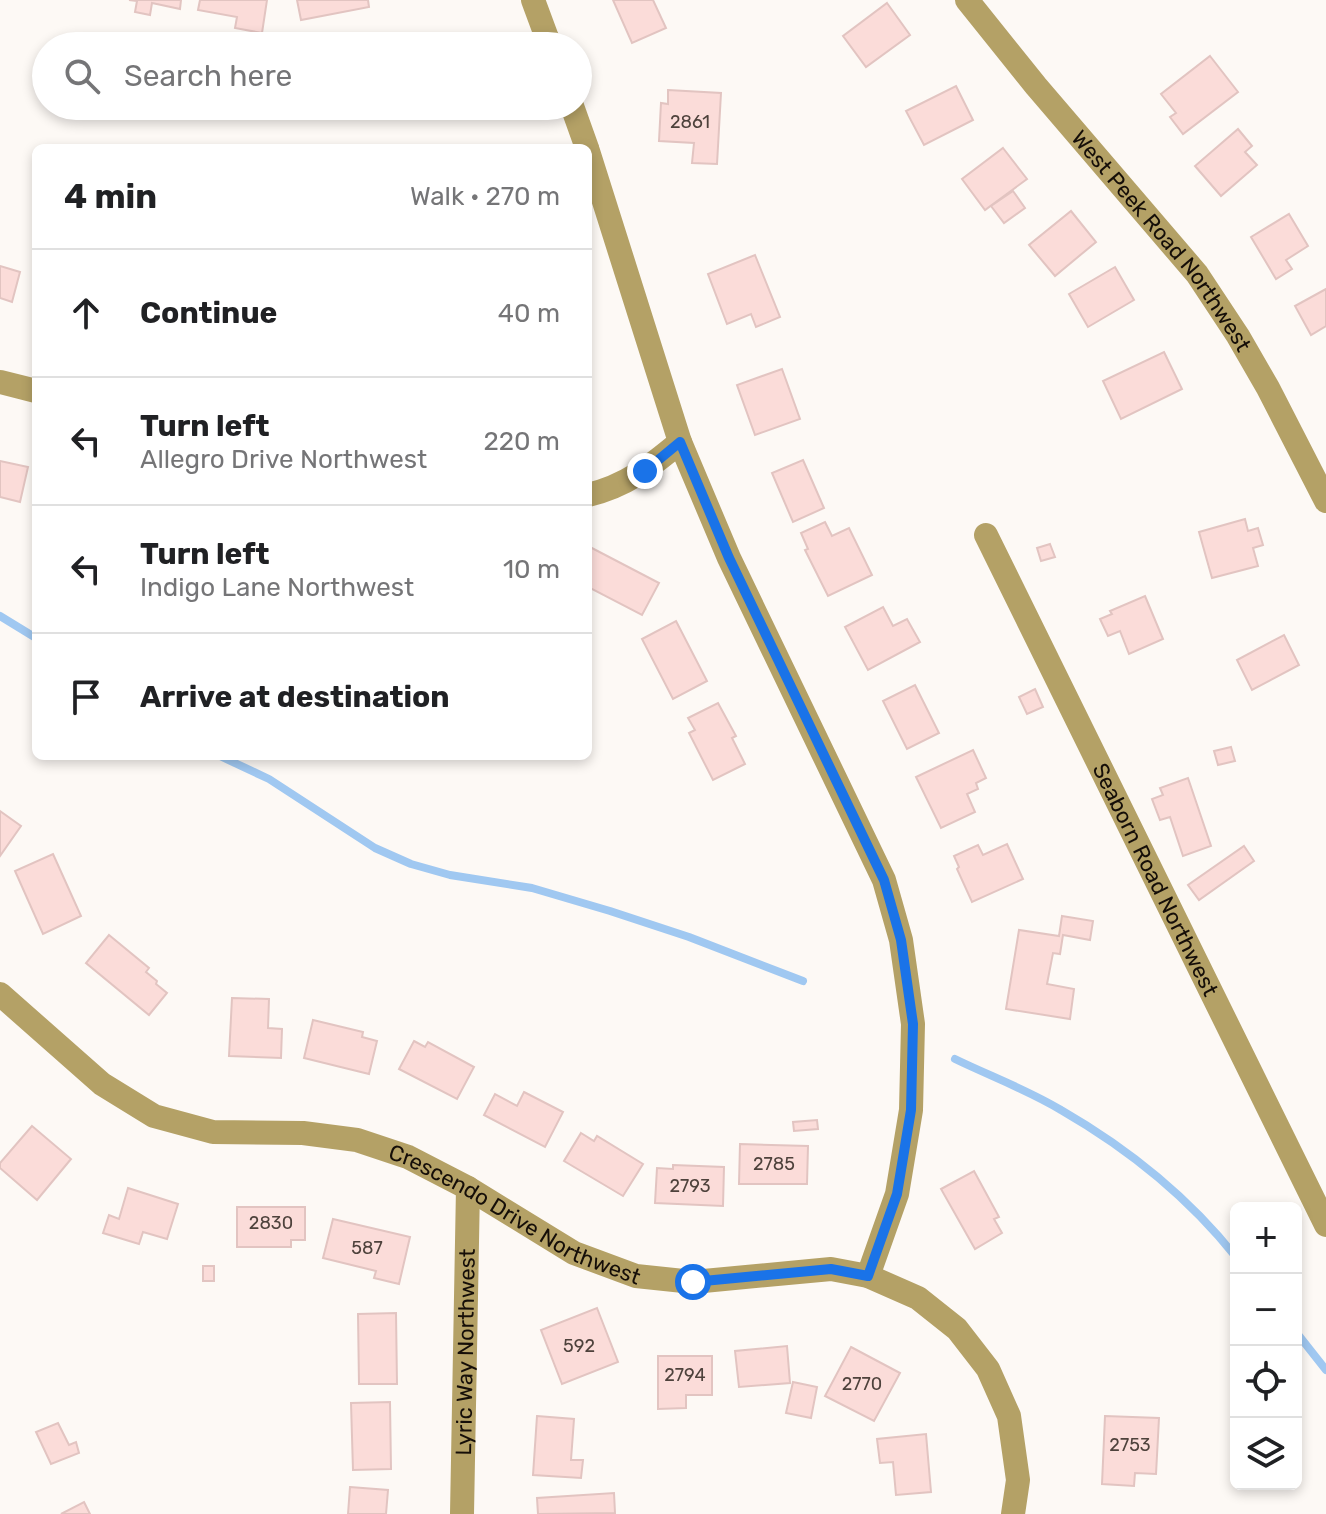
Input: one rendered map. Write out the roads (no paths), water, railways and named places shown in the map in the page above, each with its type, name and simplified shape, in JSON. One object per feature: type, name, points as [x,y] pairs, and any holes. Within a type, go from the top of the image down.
[{"type":"street","points":[[533,0],[545,32]]},
{"type":"street","name":"West Peek Road Northwest","points":[[967,0],[1036,86],[1197,274],[1246,349],[1326,501]]},
{"type":"street","points":[[577,120],[586,144]]},
{"type":"street","points":[[592,163],[680,442],[729,558],[884,880],[901,940],[913,1024],[911,1110],[897,1194],[868,1276]]},
{"type":"street","points":[[0,382],[32,390]]},
{"type":"street","points":[[592,494],[645,471],[680,442]]},
{"type":"street","name":"Seaborn Road Northwest","points":[[986,535],[1326,1225]]},
{"type":"street","name":"Crescendo Drive Northwest","points":[[0,994],[102,1084],[154,1116],[213,1132],[303,1133],[357,1140],[408,1157],[468,1188],[574,1253],[636,1276],[693,1282],[831,1269],[868,1276],[918,1298],[957,1329],[988,1369],[1009,1416],[1018,1480],[1013,1514]]},
{"type":"street","name":"Lyric Way Northwest","points":[[462,1514],[468,1188]]},
{"type":"waterway","points":[[0,616],[32,636]]},
{"type":"waterway","points":[[229,760],[269,779],[375,848],[411,864],[450,875],[532,888],[610,911],[689,937],[803,981]]},
{"type":"waterway","points":[[955,1059],[1048,1103],[1110,1141],[1156,1176],[1198,1214],[1230,1250]]},
{"type":"waterway","points":[[1302,1340],[1326,1370]]}]
